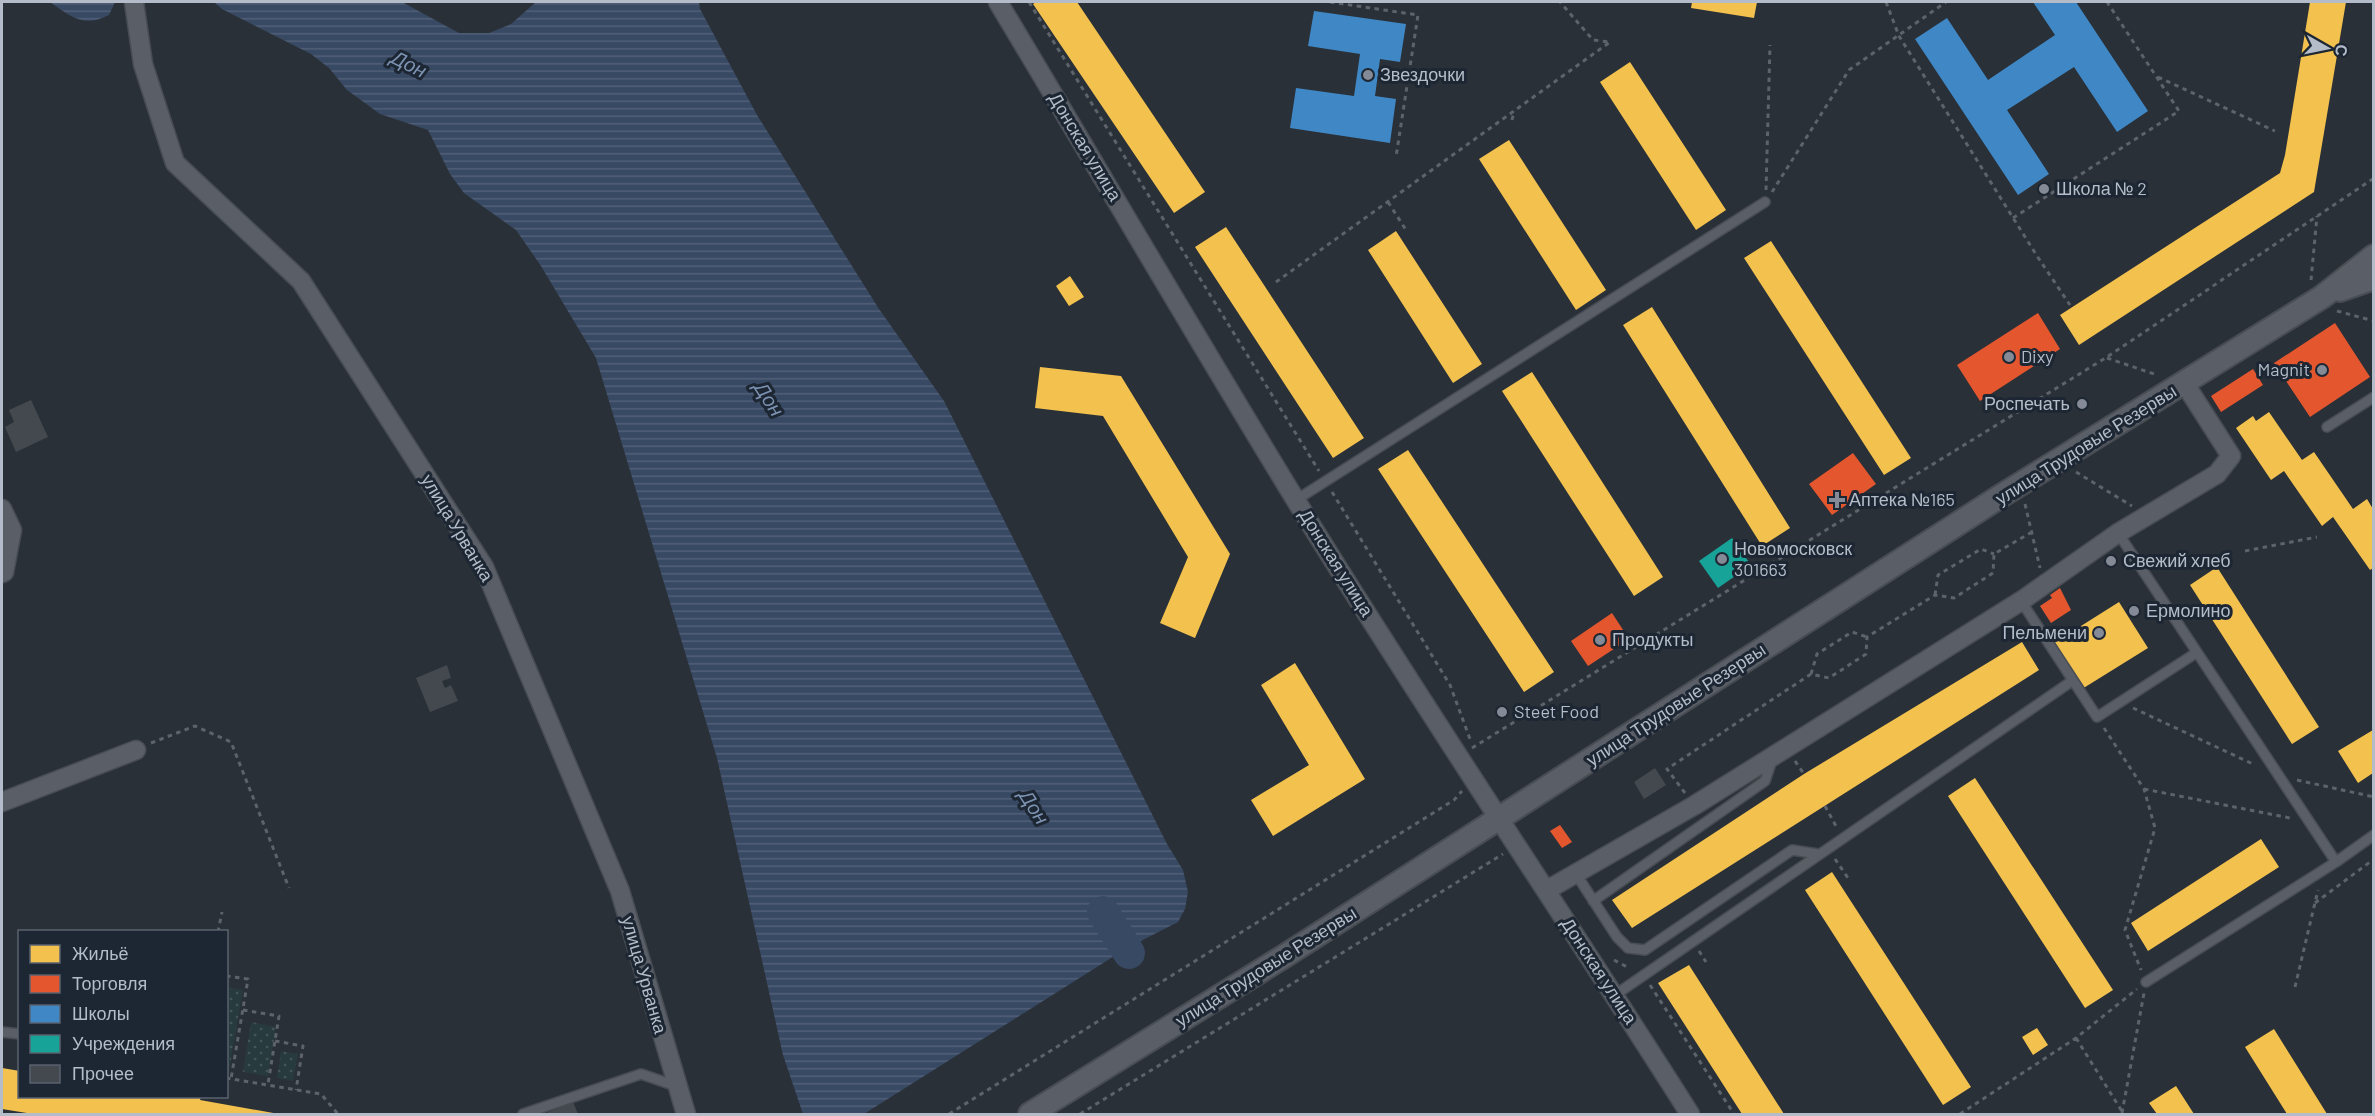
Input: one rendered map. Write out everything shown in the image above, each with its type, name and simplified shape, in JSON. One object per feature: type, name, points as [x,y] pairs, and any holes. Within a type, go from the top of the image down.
[{"type":"street","name":"улица Урванка","points":[[134,2],[143,64],[175,163],[300,281],[484,567],[620,891],[686,1114]]},
{"type":"street","name":"Донская улица","points":[[998,2],[1296,500],[1465,752],[1498,819],[1515,847],[1547,890],[1690,1114]]},
{"type":"street","name":"улица Трудовые Резервы","points":[[1030,1114],[1282,957],[2021,484],[2322,297],[2373,256]]},
{"type":"street","name":"улица Трудовые Резервы","points":[[2322,297],[2373,278]]},
{"type":"street","points":[[1547,890],[1559,881],[1576,874],[1695,805],[2021,601],[2118,533],[2217,474],[2231,456],[2185,384]]},
{"type":"street","points":[[2,509],[12,530],[3,573]]},
{"type":"street","points":[[2,802],[136,750]]},
{"type":"lane","points":[[1296,500],[1765,202]]},
{"type":"lane","points":[[2327,427],[2373,397]]},
{"type":"lane","points":[[2118,533],[2336,862]]},
{"type":"lane","points":[[2021,601],[2097,717],[2196,653]]},
{"type":"lane","points":[[1615,995],[2072,681]]},
{"type":"lane","points":[[1593,901],[1765,781],[1774,754]]},
{"type":"lane","points":[[2146,982],[2336,862],[2373,835]]},
{"type":"lane","points":[[1576,874],[1617,937],[1628,948],[1645,950],[1792,850],[1818,854]]},
{"type":"lane","points":[[2,1032],[18,1034]]},
{"type":"lane","points":[[523,1114],[641,1074],[676,1086]]},
{"type":"path","points":[[949,1114],[1454,800],[1461,791],[1465,752],[1450,685],[1029,2]]},
{"type":"path","points":[[1330,2],[1418,15],[1396,157]]},
{"type":"path","points":[[1276,282],[1610,42],[1593,40],[1560,2]]},
{"type":"path","points":[[1886,2],[1899,36],[2070,305]]},
{"type":"path","points":[[1765,202],[1849,70],[1946,2]]},
{"type":"path","points":[[2013,218],[2179,111],[2107,2]]},
{"type":"path","points":[[1765,202],[1770,45]]},
{"type":"path","points":[[2156,76],[2276,131]]},
{"type":"path","points":[[1512,120],[1514,111]]},
{"type":"path","points":[[1465,752],[2107,357],[2373,178]]},
{"type":"path","points":[[1388,201],[1406,230]]},
{"type":"path","points":[[2107,357],[2185,384]]},
{"type":"path","points":[[2059,461],[2148,515]]},
{"type":"path","points":[[2021,484],[2044,585]]},
{"type":"path","points":[[1994,554],[2032,532]]},
{"type":"path","points":[[2245,551],[2318,537]]},
{"type":"path","points":[[1935,595],[1938,575],[1981,549],[1994,554]]},
{"type":"path","points":[[1695,805],[1667,769],[1811,674],[1817,654],[1851,632],[1867,637],[1935,595],[1954,598],[1993,573],[1994,554]]},
{"type":"path","points":[[1811,674],[1829,678],[1866,654],[1867,637]]},
{"type":"path","points":[[2121,702],[2278,775],[2373,797]]},
{"type":"path","points":[[2097,717],[2144,789],[2155,828],[2125,930],[2146,982],[2123,1114]]},
{"type":"path","points":[[136,750],[195,726],[231,742],[289,888]]},
{"type":"path","points":[[1465,752],[1478,756]]},
{"type":"path","points":[[2144,789],[2308,822]]},
{"type":"path","points":[[1825,806],[1842,837]]},
{"type":"path","points":[[1080,1114],[1515,847]]},
{"type":"path","points":[[2315,903],[2373,859]]},
{"type":"path","points":[[1839,864],[1848,878]]},
{"type":"path","points":[[2295,987],[2322,871]]},
{"type":"path","points":[[218,930],[222,912]]},
{"type":"path","points":[[1609,958],[1643,975],[1734,1114]]},
{"type":"path","points":[[228,976],[248,979],[229,1079],[321,1094],[338,1114]]},
{"type":"path","points":[[1960,1114],[2076,1038],[2146,982]]},
{"type":"path","points":[[243,1010],[279,1016],[268,1085]]},
{"type":"path","points":[[2076,1038],[2123,1114]]},
{"type":"path","points":[[275,1041],[303,1046],[296,1090]]},
{"type":"green space","points":[[228,987],[243,990],[228,1071]]},
{"type":"green space","points":[[251,1022],[276,1027],[268,1076],[243,1072]]},
{"type":"green space","points":[[281,1051],[298,1054],[293,1081],[277,1078]]},
{"type":"water","points":[[50,2],[115,2],[109,15],[85,21],[71,16]]},
{"type":"water","points":[[214,2],[402,2],[459,33],[489,33],[511,24],[536,2],[699,2],[700,9],[757,115],[879,309],[944,401],[1167,844],[1183,870],[1188,892],[1185,909],[1178,922],[1127,948],[864,1114],[803,1114],[783,1055],[717,758],[596,358],[541,266],[516,230],[464,193],[450,174],[428,130],[380,114],[347,90],[329,68],[311,54],[222,9]]},
{"type":"building: Жильё","points":[[1036,2],[1077,2],[1205,192],[1174,213],[1033,4]]},
{"type":"building: Жильё","points":[[1692,2],[1757,2],[1754,18],[1691,8]]},
{"type":"building: Жильё","points":[[2310,2],[2346,2],[2314,192],[2079,345],[2060,315],[2280,173],[2285,155]]},
{"type":"building: Жильё","points":[[1630,62],[1726,210],[1696,230],[1600,82]]},
{"type":"building: Жильё","points":[[1509,140],[1606,290],[1576,310],[1479,159]]},
{"type":"building: Жильё","points":[[1226,227],[1364,438],[1333,458],[1195,247]]},
{"type":"building: Жильё","points":[[1396,231],[1482,364],[1453,383],[1368,250]]},
{"type":"building: Жильё","points":[[1771,241],[1911,458],[1884,475],[1744,258]]},
{"type":"building: Жильё","points":[[1070,276],[1084,297],[1069,306],[1056,286]]},
{"type":"building: Жильё","points":[[1652,307],[1790,528],[1762,546],[1623,325]]},
{"type":"building: Жильё","points":[[1040,367],[1121,376],[1230,554],[1195,638],[1160,623],[1188,557],[1103,416],[1035,408]]},
{"type":"building: Жильё","points":[[1532,372],[1663,577],[1634,596],[1502,391]]},
{"type":"building: Жильё","points":[[2269,412],[2302,460],[2314,452],[2353,509],[2367,499],[2373,509],[2373,568],[2370,570],[2333,517],[2322,526],[2284,471],[2271,480],[2236,428],[2253,416],[2256,421]]},
{"type":"building: Жильё","points":[[1408,450],[1554,672],[1524,692],[1378,469]]},
{"type":"building: Жильё","points":[[2217,567],[2319,727],[2292,744],[2190,585]]},
{"type":"building: Жильё","points":[[2119,602],[2148,648],[2082,689],[2054,643]]},
{"type":"building: Жильё","points":[[2022,642],[2039,670],[1632,928],[1612,900],[1804,774]]},
{"type":"building: Жильё","points":[[1295,663],[1365,779],[1273,836],[1251,800],[1309,765],[1261,685]]},
{"type":"building: Жильё","points":[[2373,730],[2373,773],[2358,783],[2338,751]]},
{"type":"building: Жильё","points":[[1975,778],[2113,990],[2085,1008],[1948,796]]},
{"type":"building: Жильё","points":[[2261,839],[2279,867],[2148,951],[2131,923]]},
{"type":"building: Жильё","points":[[1832,872],[1971,1087],[1943,1105],[1805,890]]},
{"type":"building: Жильё","points":[[1689,965],[1784,1114],[1742,1114],[1658,983]]},
{"type":"building: Жильё","points":[[2037,1028],[2048,1045],[2033,1055],[2022,1037]]},
{"type":"building: Жильё","points":[[2274,1029],[2327,1114],[2287,1114],[2245,1047]]},
{"type":"building: Жильё","points":[[2,1068],[18,1071],[18,1098],[200,1098],[200,1100],[279,1114],[33,1114],[2,1109]]},
{"type":"building: Жильё","points":[[2176,1086],[2194,1114],[2157,1114],[2149,1103]]},
{"type":"building: Торговля","name":"Dixy","points":[[2038,313],[2060,349],[1980,401],[1957,365]]},
{"type":"building: Торговля","name":"Magnit","points":[[2335,323],[2370,377],[2310,417],[2274,363]]},
{"type":"building: Торговля","points":[[2253,369],[2263,385],[2221,412],[2211,396]]},
{"type":"building: Торговля","name":"Аптека №165","points":[[1853,453],[1876,484],[1832,515],[1809,484]]},
{"type":"building: Торговля","points":[[2060,588],[2071,610],[2051,623],[2040,606],[2052,598],[2050,595]]},
{"type":"building: Торговля","name":"Продукты","points":[[1612,613],[1629,639],[1588,666],[1571,641]]},
{"type":"building: Торговля","points":[[1560,825],[1572,842],[1562,848],[1550,831]]},
{"type":"building: Школы","points":[[2033,2],[2076,2],[2148,111],[2117,132],[2074,67],[2007,110],[2049,174],[2018,195],[1915,39],[1947,18],[1988,80],[2055,35]]},
{"type":"building: Школы","name":"Звездочки","points":[[1314,11],[1406,24],[1400,62],[1380,59],[1375,96],[1396,99],[1390,143],[1290,128],[1296,88],[1354,96],[1360,54],[1308,46]]},
{"type":"building: Учреждения","points":[[1732,538],[1751,565],[1718,588],[1699,561]]},
{"type":"building: Прочее","points":[[31,400],[48,437],[16,452],[5,427],[14,422],[9,410]]},
{"type":"building: Прочее","points":[[447,665],[451,678],[442,681],[445,688],[451,685],[458,701],[430,712],[416,678]]},
{"type":"building: Прочее","points":[[1655,768],[1666,785],[1644,799],[1634,782]]},
{"type":"building: Прочее","points":[[573,1102],[578,1114],[544,1114]]},
{"type":"waterway","name":"Дон","points":[[1103,912],[1129,953]]},
{"type":"place","name":"Звездочки","points":[[1368,75]]},
{"type":"place","name":"Школа № 2","points":[[2044,189]]},
{"type":"place","name":"Dixy","points":[[2009,357]]},
{"type":"place","name":"Magnit","points":[[2322,370]]},
{"type":"place","name":"Роспечать","points":[[2082,404]]},
{"type":"place","name":"Аптека №165","points":[[1837,500]]},
{"type":"place","name":"Новомосковск 301663","points":[[1722,559]]},
{"type":"place","name":"Свежий хлеб","points":[[2111,561]]},
{"type":"place","name":"Ермолино","points":[[2134,611]]},
{"type":"place","name":"Пельмени","points":[[2099,633]]},
{"type":"place","name":"Продукты","points":[[1600,640]]},
{"type":"place","name":"Steet Food","points":[[1502,712]]}]
